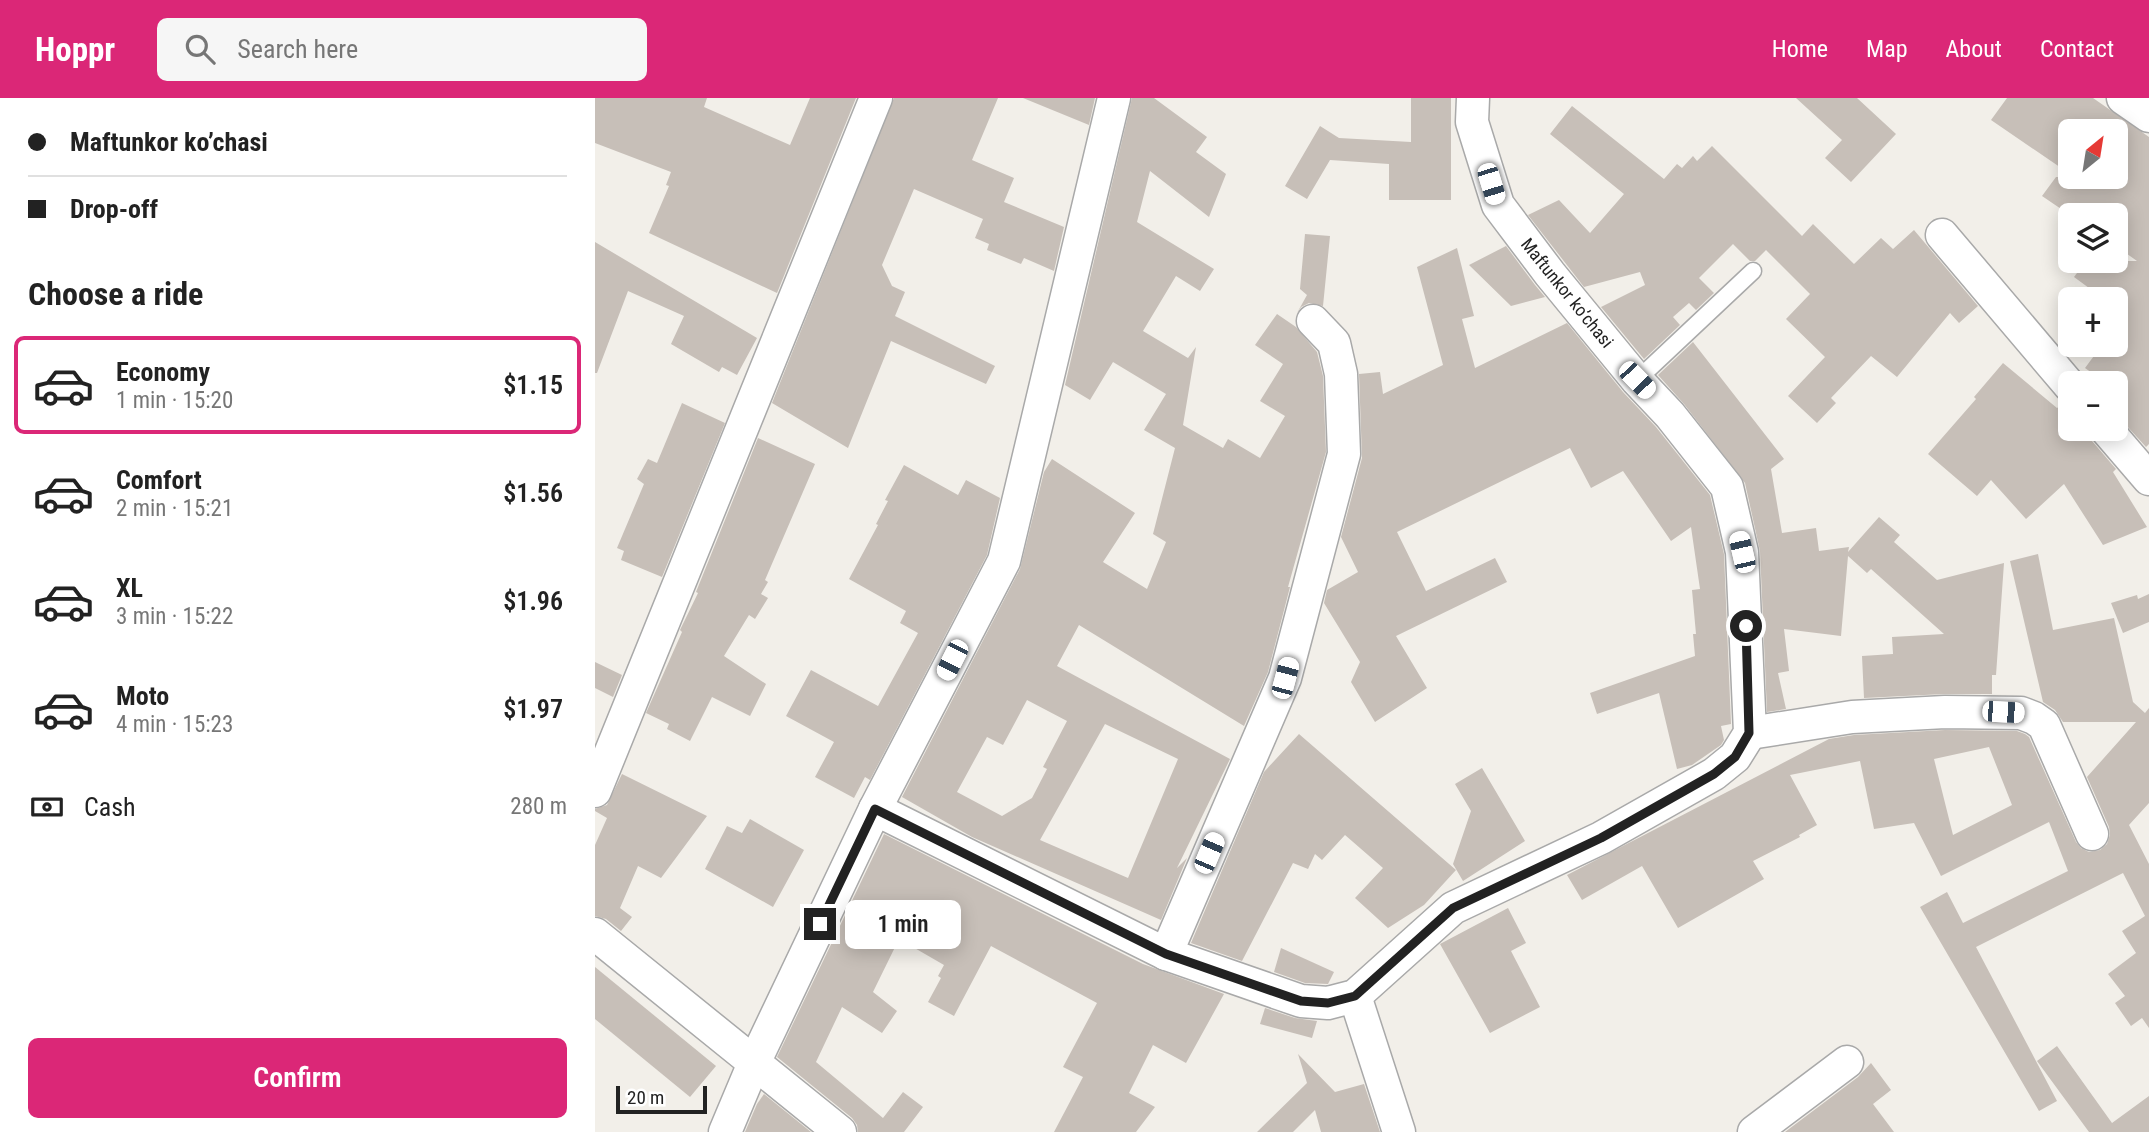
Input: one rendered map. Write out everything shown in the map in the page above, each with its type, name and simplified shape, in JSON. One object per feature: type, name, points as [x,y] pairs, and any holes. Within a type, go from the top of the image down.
[{"type":"street","points":[[595,790],[876,98]]},
{"type":"street","points":[[725,1132],[754,1063],[875,809],[1004,561],[1114,98]]},
{"type":"street","name":"Maftunkor ko’chasi","points":[[1473,98],[1472,122],[1498,205],[1550,274],[1727,487],[1742,552],[1749,733]]},
{"type":"street","points":[[2123,98],[2149,116]]},
{"type":"street","points":[[1942,234],[2058,372]]},
{"type":"street","points":[[1166,954],[1285,678],[1344,454],[1341,374],[1333,343],[1313,321]]},
{"type":"street","points":[[2116,441],[2149,479]]},
{"type":"street","points":[[875,809],[1166,954],[1301,1001],[1328,1003],[1355,996],[1453,908],[1601,838],[1714,774],[1735,757],[1749,733],[1852,717],[1945,712],[2021,713],[2044,725],[2092,834]]},
{"type":"street","points":[[595,934],[840,1132]]},
{"type":"street","points":[[1355,996],[1399,1132]]},
{"type":"street","points":[[1754,1132],[1847,1062]]},
{"type":"lane","points":[[1637,380],[1753,271]]},
{"type":"building","points":[[595,98],[707,98],[704,107],[790,145],[810,98],[856,98],[777,293],[649,233],[669,186],[666,185],[671,172],[595,143]]},
{"type":"building","points":[[894,98],[998,98],[972,160],[1014,178],[1004,202],[1064,227],[1054,271],[1024,258],[1021,264],[987,250],[989,244],[975,238],[983,219],[914,189],[882,265],[892,286],[905,292],[895,316],[995,366],[986,384],[891,341],[848,448],[772,403]]},
{"type":"building","points":[[1023,98],[1095,98],[1089,125]]},
{"type":"building","points":[[1132,98],[1154,98],[1207,137],[1196,152],[1226,174],[1209,217],[1150,171],[1137,222],[1214,269],[1200,291],[1176,276],[1143,331],[1188,358],[1196,347],[1183,425],[1223,448],[1228,439],[1260,458],[1285,416],[1260,401],[1283,364],[1255,345],[1277,314],[1296,327],[1317,352],[1323,376],[1326,452],[1288,587],[1268,672],[1244,726],[1079,625],[1057,666],[1230,759],[1177,868],[1187,858],[1161,920],[972,837],[902,797],[1020,569],[1044,472],[1052,459],[1135,513],[1103,562],[1147,589],[1166,542],[1153,534],[1175,448],[1144,430],[1166,394],[1113,362],[1090,400],[1065,385]],"holes":[[[1027,700],[1067,721],[1043,767],[1047,769],[1032,798],[1002,816],[957,792],[987,737],[1003,745]],[[1105,724],[1178,759],[1128,878],[1040,840]]]},
{"type":"building","points":[[1411,98],[1451,98],[1451,200],[1389,200],[1389,164],[1330,160],[1307,199],[1285,186],[1320,126],[1339,138],[1411,142]]},
{"type":"building","points":[[1796,98],[1857,98],[1896,134],[1851,182],[1825,158],[1842,140]]},
{"type":"building","points":[[2007,98],[2093,98],[2123,119],[2058,119],[2058,166],[1991,120]]},
{"type":"building","points":[[1572,106],[1664,179],[1677,164],[1682,168],[1693,156],[1697,161],[1712,146],[1802,236],[1813,224],[1854,264],[1881,238],[1893,249],[1914,230],[1978,306],[1959,323],[1950,313],[1897,377],[1871,356],[1831,398],[1836,403],[1817,423],[1788,396],[1825,357],[1786,319],[1810,294],[1766,250],[1755,261],[1750,261],[1733,244],[1699,278],[1714,293],[1696,310],[1689,303],[1673,317],[1680,325],[1644,359],[1601,307],[1645,285],[1640,272],[1584,287],[1528,215],[1559,200],[1590,233],[1624,194],[1550,134]]},
{"type":"building","points":[[2128,122],[2149,137],[2149,444],[2146,447],[2128,427],[2128,371],[2089,371],[2085,368],[2093,357],[2128,357],[2128,287],[2088,287],[2074,277],[2077,273],[2128,273],[2128,261],[2137,261],[2128,255],[2128,203],[2058,203],[2058,207],[2042,196],[2056,177],[2058,189],[2128,189]]},
{"type":"building","points":[[1305,234],[1330,236],[1323,306],[1309,303],[1297,313],[1307,295],[1300,289]]},
{"type":"building","points":[[595,242],[757,338],[737,375],[722,367],[719,372],[671,344],[684,316],[628,291],[595,373]]},
{"type":"building","points":[[1506,246],[1545,297],[1511,306],[1469,265]]},
{"type":"building","points":[[1457,248],[1474,316],[1462,319],[1475,368],[1567,323],[1710,495],[1724,554],[1731,724],[1721,726],[1724,740],[1721,745],[1692,765],[1677,769],[1659,693],[1597,714],[1590,693],[1695,656],[1692,590],[1700,589],[1691,527],[1671,541],[1623,471],[1591,488],[1570,448],[1397,532],[1426,591],[1495,558],[1507,582],[1396,636],[1427,688],[1375,722],[1351,682],[1360,662],[1324,603],[1327,590],[1358,572],[1341,537],[1362,458],[1359,374],[1380,372],[1383,394],[1443,365],[1417,267]]},
{"type":"building","points":[[1693,342],[1784,459],[1771,469],[1782,533],[1816,528],[1819,551],[1849,547],[1848,552],[1879,517],[1900,535],[1894,542],[1937,580],[2004,563],[1996,675],[1992,675],[1992,694],[1864,698],[1862,656],[1893,654],[1892,637],[1944,634],[1871,569],[1867,573],[1848,556],[1841,636],[1784,629],[1789,671],[1778,673],[1786,709],[1767,712],[1760,551],[1745,483],[1658,375]]},
{"type":"building","points":[[2003,363],[2058,407],[2058,441],[2092,441],[2116,469],[2113,472],[2147,527],[2103,545],[2064,484],[2026,519],[1991,480],[1977,496],[1928,454],[1976,399],[1974,397]]},
{"type":"building","points":[[682,403],[725,423],[662,577],[621,560],[624,551],[617,548],[644,484],[637,479],[648,459],[657,463]]},
{"type":"building","points":[[758,438],[815,464],[765,580],[768,582],[761,594],[768,598],[755,619],[749,615],[724,656],[766,684],[750,716],[712,697],[690,741],[667,729],[669,724],[646,713],[698,593],[696,592]]},
{"type":"building","points":[[904,465],[958,495],[966,480],[1000,498],[987,555],[870,780],[865,777],[854,798],[815,777],[834,742],[786,716],[811,670],[878,706],[918,633],[900,623],[906,611],[849,579],[878,525],[876,524],[888,501],[885,500]]},
{"type":"building","points":[[2038,554],[2053,630],[2114,618],[2133,702],[2145,713],[2149,708],[2149,803],[2129,825],[2149,864],[2149,1028],[2142,1018],[2131,1026],[2115,1003],[2125,996],[2108,974],[2136,953],[2122,931],[2145,916],[2123,873],[1976,947],[2057,1101],[2039,1111],[1920,907],[1947,892],[1963,923],[2068,871],[2049,822],[1941,876],[1914,823],[1874,829],[1860,761],[1790,775],[1817,825],[1799,835],[1800,837],[1753,861],[1764,879],[1678,928],[1642,866],[1582,900],[1567,875],[1829,739],[1945,730],[2017,731],[2029,737],[2076,842],[2089,852],[2100,850],[2107,844],[2109,827],[2087,777],[2136,722],[2063,722],[2055,710],[2043,702],[2010,561]],"holes":[[[1989,747],[2012,805],[1953,835],[1934,759]]]},
{"type":"building","points":[[2149,594],[2149,622],[2123,633],[2111,603],[2137,595],[2138,599]]},
{"type":"building","points":[[595,662],[622,675],[613,697],[595,688]]},
{"type":"building","points":[[1299,734],[1456,870],[1424,905],[1388,928],[1355,898],[1383,868],[1345,835],[1322,860],[1315,854],[1308,869],[1293,863],[1242,961],[1191,943],[1264,772]]},
{"type":"building","points":[[1482,768],[1525,841],[1463,881],[1453,864],[1471,811],[1455,784]]},
{"type":"building","points":[[622,774],[707,816],[661,878],[638,866],[620,908],[632,917],[621,931],[606,919],[595,916],[595,845],[607,818],[595,809],[607,805]]},
{"type":"building","points":[[750,819],[804,850],[773,907],[705,869],[727,826],[742,833]]},
{"type":"building","points":[[884,834],[1143,964],[1224,994],[1186,1063],[1153,1045],[1129,1093],[1155,1107],[1136,1132],[1054,1132],[1083,1077],[1063,1067],[1097,1003],[991,946],[954,1016],[928,1002],[941,978],[938,976],[944,965],[899,939],[873,992],[897,1011],[882,1033],[842,1007],[816,1062],[883,1118],[903,1092],[923,1107],[904,1132],[858,1132],[852,1118],[777,1057]]},
{"type":"building","points":[[1508,908],[1526,943],[1511,951],[1540,1007],[1490,1033],[1440,944]]},
{"type":"building","points":[[1281,948],[1334,972],[1328,984],[1305,983],[1274,972]]},
{"type":"building","points":[[595,967],[716,1066],[690,1097],[595,1019]]},
{"type":"building","points":[[1265,1008],[1295,1018],[1317,1021],[1312,1038],[1260,1024]]},
{"type":"building","points":[[2057,1046],[2112,1123],[2149,1096],[2149,1132],[2089,1132],[2037,1061]]},
{"type":"building","points":[[1298,1054],[1335,1092],[1364,1084],[1380,1132],[1321,1132],[1315,1110],[1293,1132],[1257,1132],[1307,1083]]},
{"type":"building","points":[[1871,1063],[1891,1090],[1873,1104],[1894,1132],[1785,1132],[1858,1077]]},
{"type":"building","points":[[764,1094],[811,1132],[745,1132]]},
{"type":"route","points":[[820,924],[875,809],[1166,954],[1301,1001],[1328,1003],[1355,996],[1453,908],[1601,838],[1714,774],[1735,757],[1749,733],[1746,626]]}]
